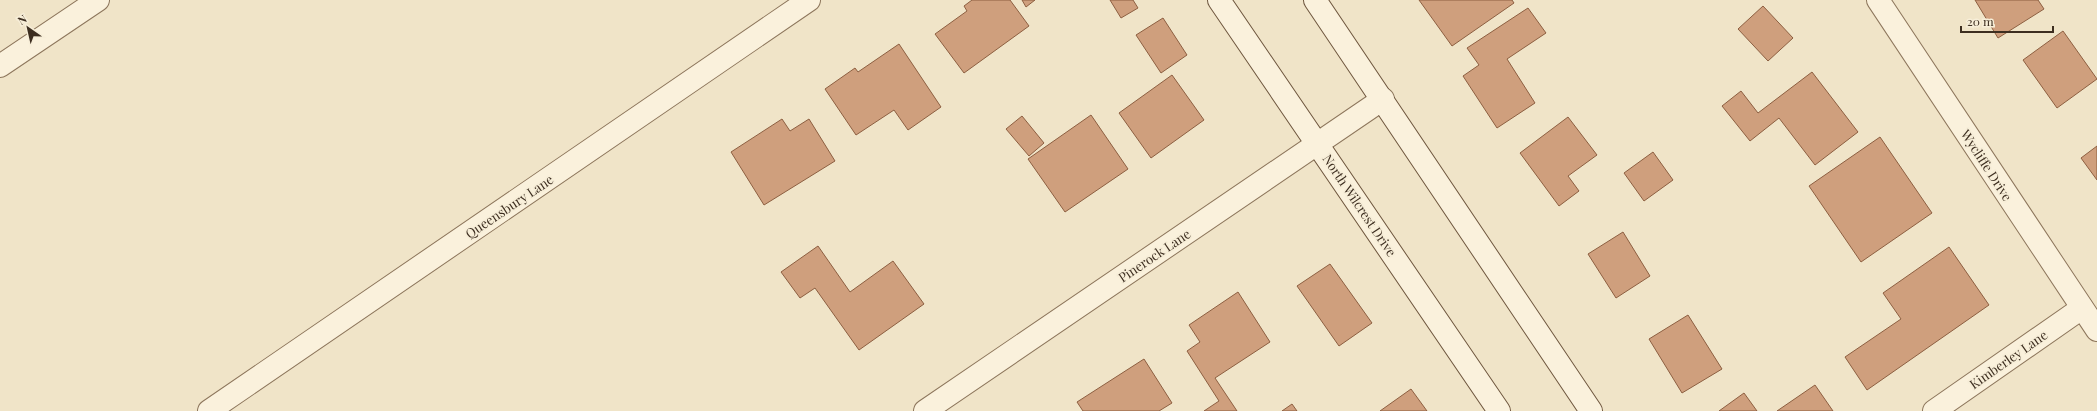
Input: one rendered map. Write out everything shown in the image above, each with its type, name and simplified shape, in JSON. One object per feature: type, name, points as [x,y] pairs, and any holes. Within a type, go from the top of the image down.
[{"type":"street","points":[[0,66],[98,0]]},
{"type":"street","name":"Queensbury Lane","points":[[209,411],[809,0]]},
{"type":"street","name":"North Wilcrest Drive","points":[[1219,0],[1318,143],[1499,411]]},
{"type":"street","points":[[1315,0],[1383,99],[1591,411]]},
{"type":"street","name":"Wycliffe Drive","points":[[1878,0],[2097,330]]},
{"type":"street","name":"Pinerock Lane","points":[[925,411],[1383,99]]},
{"type":"street","name":"Kimberley Lane","points":[[1934,411],[2082,308]]},
{"type":"building","points":[[972,0],[1010,0],[1029,26],[964,73],[935,34],[967,11],[964,6]]},
{"type":"building","points":[[1022,0],[1035,0],[1026,7]]},
{"type":"building","points":[[1110,0],[1133,0],[1138,8],[1121,18]]},
{"type":"building","points":[[1419,0],[1512,0],[1514,3],[1452,46]]},
{"type":"building","points":[[1975,0],[2038,0],[2044,9],[1998,38]]},
{"type":"building","points":[[1763,6],[1793,38],[1768,61],[1738,29]]},
{"type":"building","points":[[1528,8],[1546,33],[1507,59],[1535,103],[1497,128],[1463,76],[1479,65],[1467,48]]},
{"type":"building","points":[[1163,18],[1187,55],[1161,73],[1136,35]]},
{"type":"building","points":[[2063,31],[2097,79],[2057,108],[2023,60]]},
{"type":"building","points":[[899,44],[941,107],[908,130],[894,110],[856,135],[825,89],[855,68],[858,72]]},
{"type":"building","points":[[1812,72],[1858,132],[1815,165],[1779,118],[1750,141],[1722,106],[1741,91],[1758,113]]},
{"type":"building","points":[[1172,75],[1204,120],[1151,158],[1119,113]]},
{"type":"building","points":[[1091,115],[1128,169],[1065,212],[1028,159]]},
{"type":"building","points":[[1022,116],[1044,143],[1029,156],[1006,129]]},
{"type":"building","points":[[1568,117],[1597,155],[1568,176],[1579,191],[1559,206],[1520,153]]},
{"type":"building","points":[[782,119],[790,131],[809,119],[835,161],[764,205],[731,152]]},
{"type":"building","points":[[1880,137],[1932,213],[1861,262],[1809,186]]},
{"type":"building","points":[[2097,146],[2097,180],[2081,158]]},
{"type":"building","points":[[1653,152],[1673,180],[1644,201],[1624,173]]},
{"type":"building","points":[[1623,232],[1650,276],[1616,298],[1588,254]]},
{"type":"building","points":[[818,246],[850,292],[893,261],[924,304],[859,350],[815,288],[800,298],[781,272]]},
{"type":"building","points":[[1949,247],[1989,305],[1867,390],[1845,357],[1901,319],[1883,293]]},
{"type":"building","points":[[1330,264],[1372,323],[1339,346],[1297,286]]},
{"type":"building","points":[[1238,292],[1270,342],[1215,378],[1237,411],[1204,411],[1219,401],[1187,351],[1200,342],[1189,325]]},
{"type":"building","points":[[1688,315],[1722,369],[1682,393],[1649,339]]},
{"type":"building","points":[[1144,359],[1172,403],[1159,411],[1083,411],[1077,402]]},
{"type":"building","points":[[1815,385],[1833,411],[1777,411]]},
{"type":"building","points":[[1411,389],[1427,411],[1380,411]]},
{"type":"building","points":[[1744,393],[1757,411],[1719,411]]},
{"type":"building","points":[[1292,404],[1297,411],[1282,411]]}]
